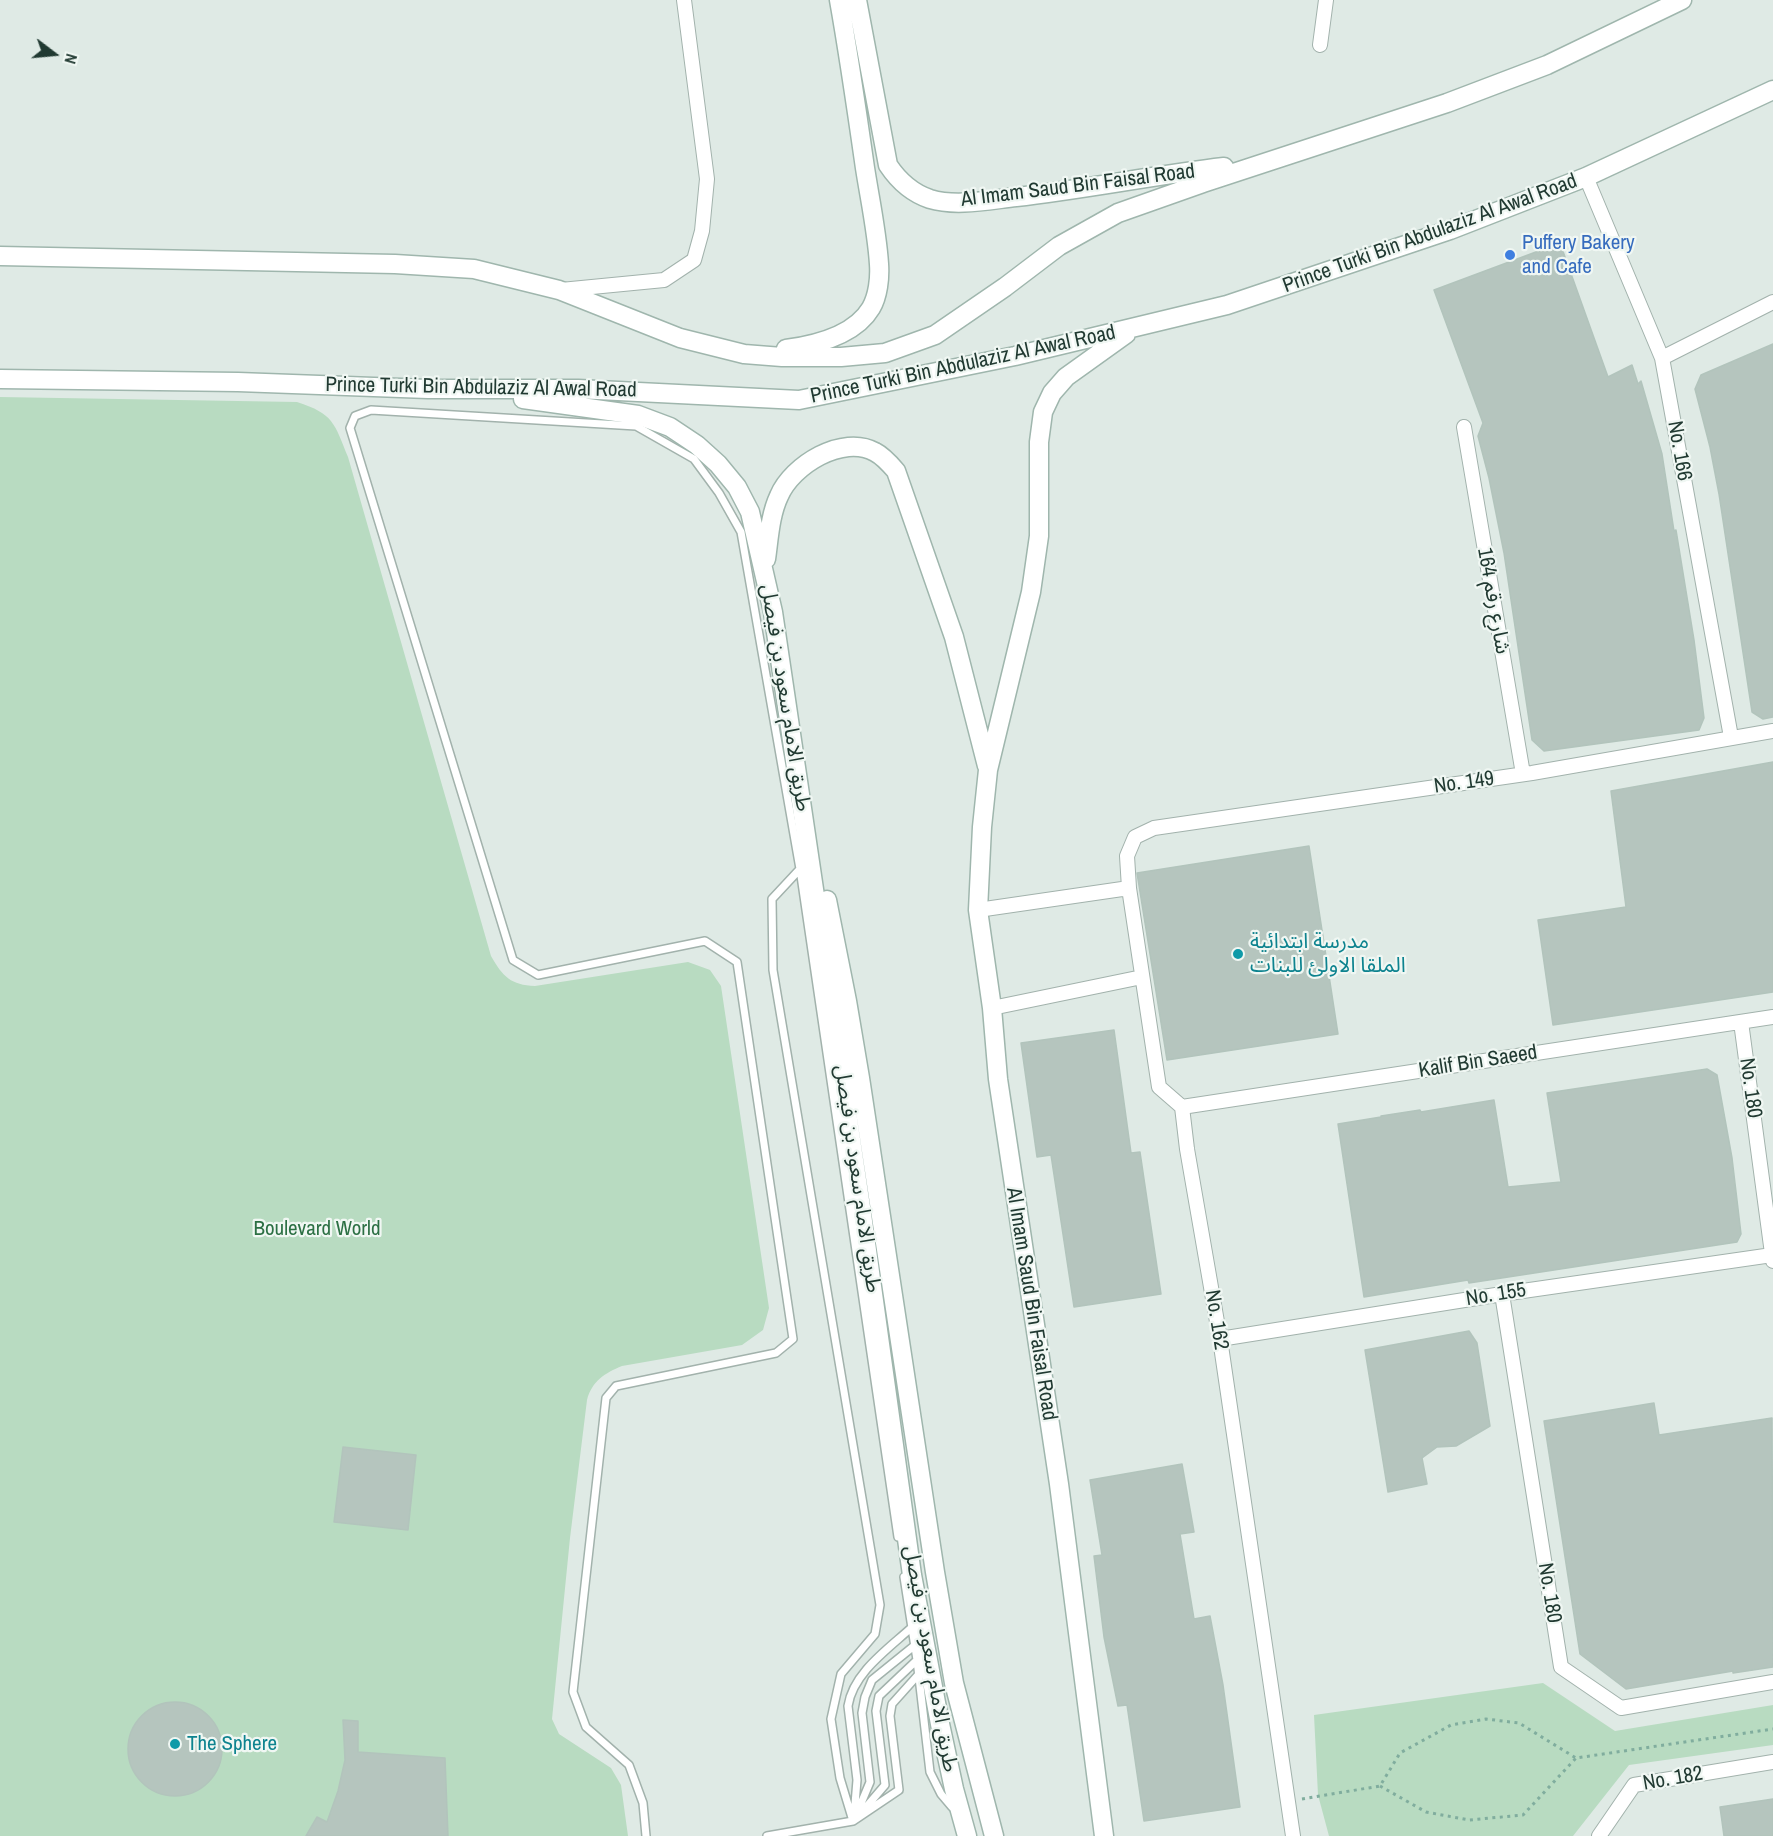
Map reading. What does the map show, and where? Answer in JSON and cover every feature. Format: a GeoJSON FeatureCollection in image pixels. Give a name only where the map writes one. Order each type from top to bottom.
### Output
{"type":"FeatureCollection","features":[{"type":"Feature","properties":{"kind":"main road"},"geometry":{"type":"LineString","coordinates":[[744,354],[802,347],[839,334],[857,323],[870,309],[877,293],[879,266],[873,213],[839,0]]}},
{"type":"Feature","properties":{"kind":"main road","name":"Al Imam Saud Bin Faisal Road"},"geometry":{"type":"LineString","coordinates":[[857,0],[888,165],[911,190],[930,199],[951,202],[990,200],[1080,190],[1268,162]]}},
{"type":"Feature","properties":{"kind":"main road","name":"Prince Turki Bin Abdulaziz Al Awal Road"},"geometry":{"type":"LineString","coordinates":[[0,256],[395,264],[474,269],[559,290],[680,338],[744,354],[782,357],[841,357],[885,353],[935,335],[1005,287],[1059,246],[1118,213],[1447,103],[1547,65],[1682,0]]}},
{"type":"Feature","properties":{"kind":"main road","name":"Prince Turki Bin Abdulaziz Al Awal Road"},"geometry":{"type":"LineString","coordinates":[[0,379],[578,389],[799,400],[947,371],[1227,305],[1450,230],[1586,177],[1773,90]]}},
{"type":"Feature","properties":{"kind":"main road"},"geometry":{"type":"LineString","coordinates":[[988,770],[1031,592],[1039,536],[1039,442],[1043,412],[1052,393],[1066,376],[1135,328]]}},
{"type":"Feature","properties":{"kind":"main road"},"geometry":{"type":"LineString","coordinates":[[429,388],[609,410],[638,415],[670,427],[718,464],[737,487],[750,512],[764,568]]}},
{"type":"Feature","properties":{"kind":"main road"},"geometry":{"type":"LineString","coordinates":[[764,568],[774,508],[780,493],[797,472],[823,454],[847,446],[863,447],[876,452],[888,462],[896,471],[954,637],[988,770]]}},
{"type":"Feature","properties":{"kind":"main road","name":"طريق الامام سعود بن فيصل"},"geometry":{"type":"LineString","coordinates":[[764,568],[773,612],[807,845],[904,1541],[954,1789],[966,1829]]}},
{"type":"Feature","properties":{"kind":"main road","name":"Al Imam Saud Bin Faisal Road"},"geometry":{"type":"LineString","coordinates":[[988,770],[982,827],[978,910],[992,1008],[998,1079],[1059,1484],[1104,1836]]}},
{"type":"Feature","properties":{"kind":"main road"},"geometry":{"type":"LineString","coordinates":[[807,845],[827,899],[847,1001],[954,1683],[994,1836]]}},
{"type":"Feature","properties":{"kind":"street"},"geometry":{"type":"LineString","coordinates":[[559,290],[664,280],[694,261],[702,231],[707,179],[684,0]]}},
{"type":"Feature","properties":{"kind":"street"},"geometry":{"type":"LineString","coordinates":[[1320,45],[1326,0]]}},
{"type":"Feature","properties":{"kind":"street","name":"No. 166"},"geometry":{"type":"LineString","coordinates":[[1586,177],[1662,358],[1731,737]]}},
{"type":"Feature","properties":{"kind":"street"},"geometry":{"type":"LineString","coordinates":[[1662,358],[1773,302]]}},
{"type":"Feature","properties":{"kind":"street","name":"شارع رقم 164"},"geometry":{"type":"LineString","coordinates":[[1464,427],[1523,774]]}},
{"type":"Feature","properties":{"kind":"street","name":"No. 149"},"geometry":{"type":"LineString","coordinates":[[1129,888],[1127,856],[1135,837],[1154,828],[1523,774],[1773,731]]}},
{"type":"Feature","properties":{"kind":"street"},"geometry":{"type":"LineString","coordinates":[[978,910],[1129,888],[1159,1087],[1182,1107]]}},
{"type":"Feature","properties":{"kind":"street"},"geometry":{"type":"LineString","coordinates":[[992,1008],[1142,977]]}},
{"type":"Feature","properties":{"kind":"street","name":"Kalif Bin Saeed"},"geometry":{"type":"LineString","coordinates":[[1182,1107],[1773,1017]]}},
{"type":"Feature","properties":{"kind":"street","name":"No. 180"},"geometry":{"type":"LineString","coordinates":[[1742,1022],[1773,1258]]}},
{"type":"Feature","properties":{"kind":"street","name":"No. 162"},"geometry":{"type":"LineString","coordinates":[[1182,1107],[1187,1149],[1220,1339],[1293,1836]]}},
{"type":"Feature","properties":{"kind":"street","name":"No. 155"},"geometry":{"type":"LineString","coordinates":[[1220,1339],[1502,1294],[1773,1258]]}},
{"type":"Feature","properties":{"kind":"street","name":"No. 180"},"geometry":{"type":"LineString","coordinates":[[1502,1294],[1561,1667],[1621,1708],[1773,1682]]}},
{"type":"Feature","properties":{"kind":"street","name":"No. 182"},"geometry":{"type":"LineString","coordinates":[[1599,1836],[1634,1785],[1773,1762]]}},
{"type":"Feature","properties":{"kind":"lane"},"geometry":{"type":"LineString","coordinates":[[646,1836],[643,1803],[629,1765],[586,1727],[573,1692],[606,1398],[616,1386],[776,1353],[793,1339],[736,962],[705,941],[538,975],[513,960],[350,428],[354,416],[371,410],[636,426],[694,459],[720,493],[741,532],[800,869],[904,1541],[900,1556]]}},
{"type":"Feature","properties":{"kind":"lane"},"geometry":{"type":"LineString","coordinates":[[800,869],[772,899],[773,970],[880,1605],[875,1634],[842,1674],[831,1719],[840,1778],[853,1821]]}},
{"type":"Feature","properties":{"kind":"lane"},"geometry":{"type":"LineString","coordinates":[[902,1566],[930,1772],[941,1794],[966,1829]]}},
{"type":"Feature","properties":{"kind":"lane"},"geometry":{"type":"LineString","coordinates":[[853,1821],[857,1780],[848,1706],[850,1694],[865,1671],[911,1628]]}},
{"type":"Feature","properties":{"kind":"lane"},"geometry":{"type":"LineString","coordinates":[[853,1821],[870,1782],[862,1713],[865,1696],[872,1680],[914,1646]]}},
{"type":"Feature","properties":{"kind":"lane"},"geometry":{"type":"LineString","coordinates":[[853,1821],[885,1785],[876,1711],[879,1696],[916,1660]]}},
{"type":"Feature","properties":{"kind":"lane"},"geometry":{"type":"LineString","coordinates":[[767,1836],[794,1834],[853,1821],[899,1790],[890,1716],[892,1704],[918,1675]]}},
{"type":"Feature","properties":{"kind":"path"},"geometry":{"type":"LineString","coordinates":[[1380,1786],[1400,1753],[1451,1725],[1486,1719],[1519,1723],[1576,1758]]}},
{"type":"Feature","properties":{"kind":"path"},"geometry":{"type":"LineString","coordinates":[[1288,1802],[1380,1786],[1426,1812],[1469,1820],[1523,1815],[1576,1758],[1773,1729]]}},
{"type":"Feature","properties":{"kind":"green space","name":"Boulevard World"},"geometry":{"type":"Polygon","coordinates":[[[0,397],[297,402],[326,416],[335,428],[348,457],[491,956],[500,969],[514,982],[535,986],[688,962],[710,970],[721,986],[769,1308],[763,1330],[742,1345],[622,1366],[596,1383],[587,1400],[570,1538],[552,1719],[559,1734],[611,1768],[621,1785],[628,1836],[0,1836],[0,397]]]}},
{"type":"Feature","properties":{"kind":"green space"},"geometry":{"type":"Polygon","coordinates":[[[1543,1683],[1615,1731],[1773,1705],[1773,1745],[1629,1765],[1573,1836],[1329,1836],[1318,1795],[1314,1715],[1543,1683]]]}},
{"type":"Feature","properties":{"kind":"building"},"geometry":{"type":"Polygon","coordinates":[[[1560,243],[1608,377],[1632,365],[1638,384],[1641,381],[1662,454],[1694,640],[1704,718],[1699,730],[1544,751],[1532,740],[1504,553],[1478,436],[1483,423],[1434,290],[1560,243]]]}},
{"type":"Feature","properties":{"kind":"building"},"geometry":{"type":"Polygon","coordinates":[[[1773,344],[1773,717],[1763,719],[1752,712],[1719,494],[1695,389],[1701,375],[1773,344]]]}},
{"type":"Feature","properties":{"kind":"building"},"geometry":{"type":"Polygon","coordinates":[[[1773,762],[1773,992],[1553,1025],[1538,920],[1626,907],[1611,791],[1773,762]]]}},
{"type":"Feature","properties":{"kind":"building","name":"مدرسة ابتدائية الملقا الاولئ للبنات"},"geometry":{"type":"Polygon","coordinates":[[[1309,846],[1338,1034],[1167,1060],[1137,873],[1309,846]]]}},
{"type":"Feature","properties":{"kind":"building"},"geometry":{"type":"Polygon","coordinates":[[[1114,1030],[1131,1153],[1140,1152],[1161,1294],[1074,1307],[1051,1155],[1037,1157],[1021,1043],[1114,1030]]]}},
{"type":"Feature","properties":{"kind":"building"},"geometry":{"type":"Polygon","coordinates":[[[1707,1069],[1717,1075],[1732,1158],[1741,1234],[1737,1242],[1364,1297],[1338,1124],[1494,1100],[1508,1187],[1561,1182],[1547,1093],[1707,1069]]]}},
{"type":"Feature","properties":{"kind":"building"},"geometry":{"type":"Polygon","coordinates":[[[1469,1331],[1477,1343],[1490,1426],[1456,1446],[1437,1447],[1422,1458],[1427,1484],[1388,1492],[1365,1350],[1469,1331]]]}},
{"type":"Feature","properties":{"kind":"building"},"geometry":{"type":"Polygon","coordinates":[[[1654,1403],[1659,1435],[1772,1418],[1773,1667],[1733,1673],[1733,1671],[1626,1689],[1580,1654],[1544,1421],[1654,1403]]]}},
{"type":"Feature","properties":{"kind":"building"},"geometry":{"type":"Polygon","coordinates":[[[343,1447],[416,1455],[408,1530],[334,1522],[343,1447]]]}},
{"type":"Feature","properties":{"kind":"building"},"geometry":{"type":"Polygon","coordinates":[[[1182,1464],[1194,1532],[1180,1534],[1194,1619],[1210,1616],[1223,1685],[1240,1807],[1144,1821],[1127,1705],[1118,1706],[1104,1637],[1094,1556],[1102,1555],[1090,1480],[1182,1464]]]}},
{"type":"Feature","properties":{"kind":"building","name":"The Sphere"},"geometry":{"type":"Polygon","coordinates":[[[175,1702],[193,1706],[208,1716],[218,1731],[222,1749],[218,1767],[208,1782],[193,1792],[175,1796],[157,1792],[142,1782],[132,1767],[128,1749],[132,1731],[142,1716],[157,1706],[175,1702]]]}},
{"type":"Feature","properties":{"kind":"building"},"geometry":{"type":"Polygon","coordinates":[[[343,1720],[358,1721],[358,1752],[445,1758],[448,1836],[306,1836],[317,1817],[327,1822],[338,1791],[345,1760],[343,1720]]]}},
{"type":"Feature","properties":{"kind":"building"},"geometry":{"type":"Polygon","coordinates":[[[1773,1799],[1773,1836],[1724,1836],[1720,1807],[1773,1799]]]}},
{"type":"Feature","properties":{"kind":"place","name":"Puffery Bakery and Cafe"},"geometry":{"type":"Point","coordinates":[1510,255]}},
{"type":"Feature","properties":{"kind":"place","name":"مدرسة ابتدائية الملقا الاولئ للبنات"},"geometry":{"type":"Point","coordinates":[1238,954]}},
{"type":"Feature","properties":{"kind":"place","name":"The Sphere"},"geometry":{"type":"Point","coordinates":[175,1744]}}]}
